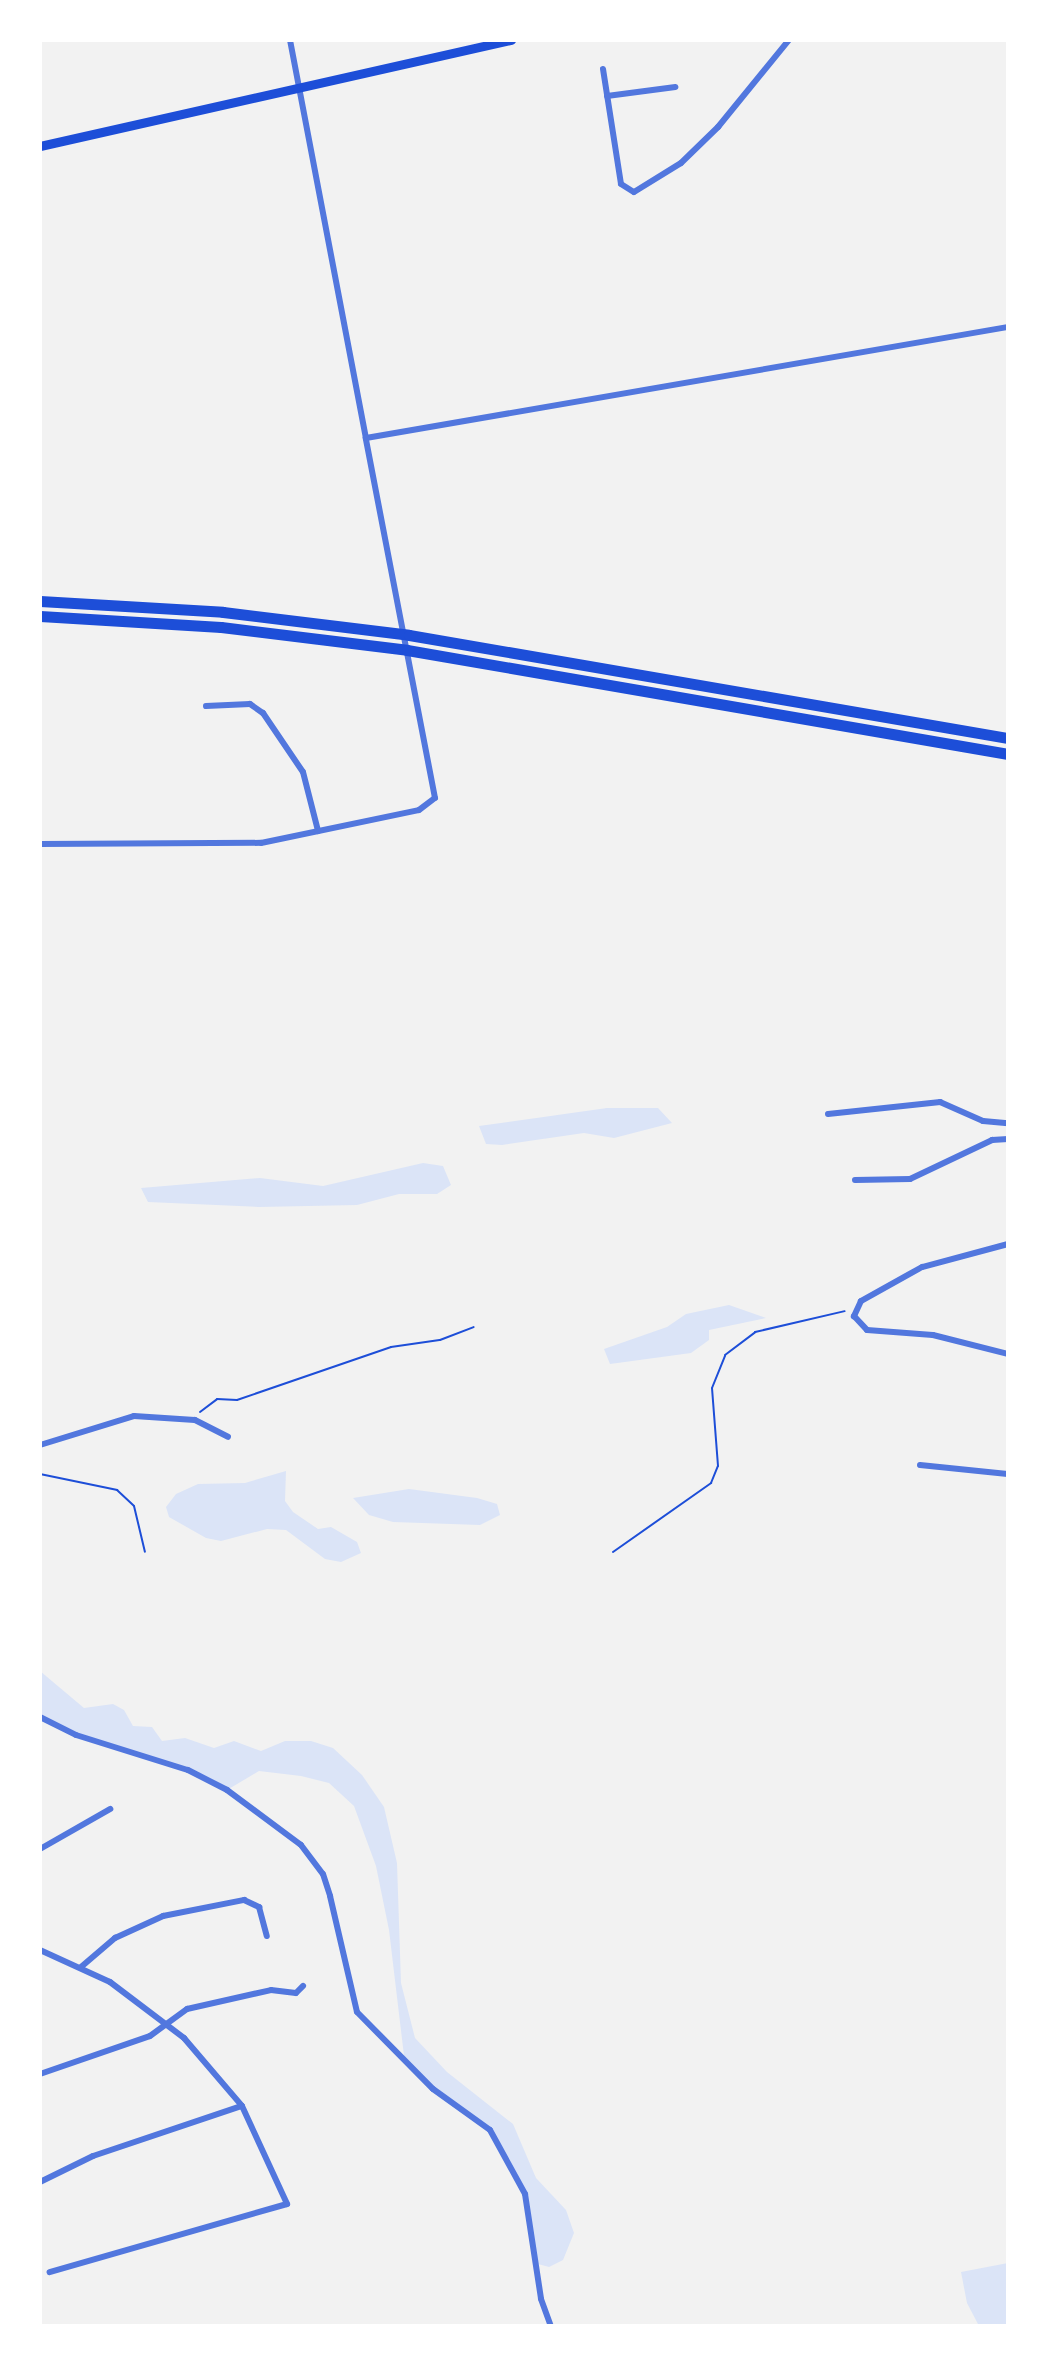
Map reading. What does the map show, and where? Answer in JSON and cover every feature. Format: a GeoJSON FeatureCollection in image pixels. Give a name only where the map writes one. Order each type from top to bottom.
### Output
{"type":"FeatureCollection","features":[{"type":"Feature","properties":{"kind":"highway"},"geometry":{"type":"LineString","coordinates":[[40,601],[239,614],[394,632],[1008,738]]}},
{"type":"Feature","properties":{"kind":"highway"},"geometry":{"type":"LineString","coordinates":[[40,616],[221,627],[392,647],[1008,754]]}},
{"type":"Feature","properties":{"kind":"main road"},"geometry":{"type":"LineString","coordinates":[[40,146],[511,40]]}},
{"type":"Feature","properties":{"kind":"street"},"geometry":{"type":"LineString","coordinates":[[40,844],[240,845],[419,810],[435,798],[290,40]]}},
{"type":"Feature","properties":{"kind":"street"},"geometry":{"type":"LineString","coordinates":[[603,69],[621,184],[631,192],[639,191],[681,163],[718,127],[789,40]]}},
{"type":"Feature","properties":{"kind":"street"},"geometry":{"type":"LineString","coordinates":[[607,96],[675,87]]}},
{"type":"Feature","properties":{"kind":"street"},"geometry":{"type":"LineString","coordinates":[[366,438],[1008,327]]}},
{"type":"Feature","properties":{"kind":"street"},"geometry":{"type":"LineString","coordinates":[[206,706],[250,704],[263,713],[303,772],[318,831]]}},
{"type":"Feature","properties":{"kind":"street"},"geometry":{"type":"LineString","coordinates":[[828,1114],[940,1102],[983,1121],[1008,1123]]}},
{"type":"Feature","properties":{"kind":"street"},"geometry":{"type":"LineString","coordinates":[[855,1180],[910,1179],[992,1140],[1008,1139]]}},
{"type":"Feature","properties":{"kind":"street"},"geometry":{"type":"LineString","coordinates":[[1008,1244],[937,1261],[865,1298],[855,1310],[858,1324],[867,1330],[933,1335],[1008,1354]]}},
{"type":"Feature","properties":{"kind":"street"},"geometry":{"type":"LineString","coordinates":[[40,1445],[116,1418],[195,1420],[228,1437]]}},
{"type":"Feature","properties":{"kind":"street"},"geometry":{"type":"LineString","coordinates":[[920,1465],[1008,1474]]}},
{"type":"Feature","properties":{"kind":"street"},"geometry":{"type":"LineString","coordinates":[[40,1717],[76,1735],[188,1770],[227,1790],[301,1845],[323,1874],[331,1897],[357,2012],[433,2089],[490,2130],[525,2194],[541,2299],[551,2326]]}},
{"type":"Feature","properties":{"kind":"street"},"geometry":{"type":"LineString","coordinates":[[40,1849],[110,1809]]}},
{"type":"Feature","properties":{"kind":"street"},"geometry":{"type":"LineString","coordinates":[[81,1967],[115,1938],[163,1916],[244,1900],[259,1907],[267,1936]]}},
{"type":"Feature","properties":{"kind":"street"},"geometry":{"type":"LineString","coordinates":[[40,1950],[81,1967],[168,2023],[242,2106],[287,2204],[50,2272]]}},
{"type":"Feature","properties":{"kind":"street"},"geometry":{"type":"LineString","coordinates":[[40,2074],[150,2036],[187,2009],[271,1990],[296,1993],[303,1986]]}},
{"type":"Feature","properties":{"kind":"street"},"geometry":{"type":"LineString","coordinates":[[40,2182],[93,2156],[242,2106]]}},
{"type":"Feature","properties":{"kind":"path"},"geometry":{"type":"LineString","coordinates":[[613,1552],[711,1483],[718,1466],[712,1388],[725,1355],[755,1332],[855,1310]]}},
{"type":"Feature","properties":{"kind":"path"},"geometry":{"type":"LineString","coordinates":[[195,1420],[217,1399],[237,1400],[391,1347],[440,1340],[474,1327]]}},
{"type":"Feature","properties":{"kind":"path"},"geometry":{"type":"LineString","coordinates":[[40,1474],[117,1490],[134,1506],[145,1552]]}},
{"type":"Feature","properties":{"kind":"shaded area"},"geometry":{"type":"Polygon","coordinates":[[[607,1108],[658,1108],[672,1123],[614,1138],[584,1133],[502,1145],[486,1144],[479,1126],[607,1108]]]}},
{"type":"Feature","properties":{"kind":"shaded area"},"geometry":{"type":"Polygon","coordinates":[[[423,1163],[443,1166],[451,1185],[437,1194],[399,1194],[357,1205],[259,1207],[148,1202],[141,1188],[260,1178],[323,1186],[423,1163]]]}},
{"type":"Feature","properties":{"kind":"shaded area"},"geometry":{"type":"Polygon","coordinates":[[[729,1305],[766,1318],[709,1330],[709,1340],[691,1353],[610,1364],[604,1349],[667,1327],[686,1314],[729,1305]]]}},
{"type":"Feature","properties":{"kind":"shaded area"},"geometry":{"type":"Polygon","coordinates":[[[286,1471],[285,1501],[293,1512],[318,1529],[331,1527],[357,1542],[361,1553],[341,1562],[325,1559],[286,1530],[267,1529],[221,1541],[206,1538],[169,1517],[166,1507],[176,1494],[198,1484],[245,1483],[286,1471]]]}},
{"type":"Feature","properties":{"kind":"shaded area"},"geometry":{"type":"Polygon","coordinates":[[[409,1489],[477,1498],[497,1504],[500,1515],[480,1525],[393,1522],[369,1515],[353,1498],[409,1489]]]}},
{"type":"Feature","properties":{"kind":"shaded area"},"geometry":{"type":"Polygon","coordinates":[[[40,1671],[84,1708],[113,1704],[124,1710],[133,1726],[152,1727],[162,1741],[185,1738],[214,1748],[234,1741],[261,1751],[285,1741],[311,1741],[333,1748],[362,1775],[384,1807],[397,1863],[401,1983],[415,2038],[447,2072],[513,2124],[536,2178],[566,2210],[574,2233],[563,2260],[549,2267],[538,2264],[525,2194],[490,2130],[405,2064],[389,1930],[376,1866],[354,1806],[329,1783],[259,1771],[227,1790],[188,1770],[79,1736],[40,1717],[40,1671]]]}},
{"type":"Feature","properties":{"kind":"shaded area"},"geometry":{"type":"Polygon","coordinates":[[[1008,2263],[1008,2326],[979,2326],[967,2303],[961,2272],[1008,2263]]]}}]}
